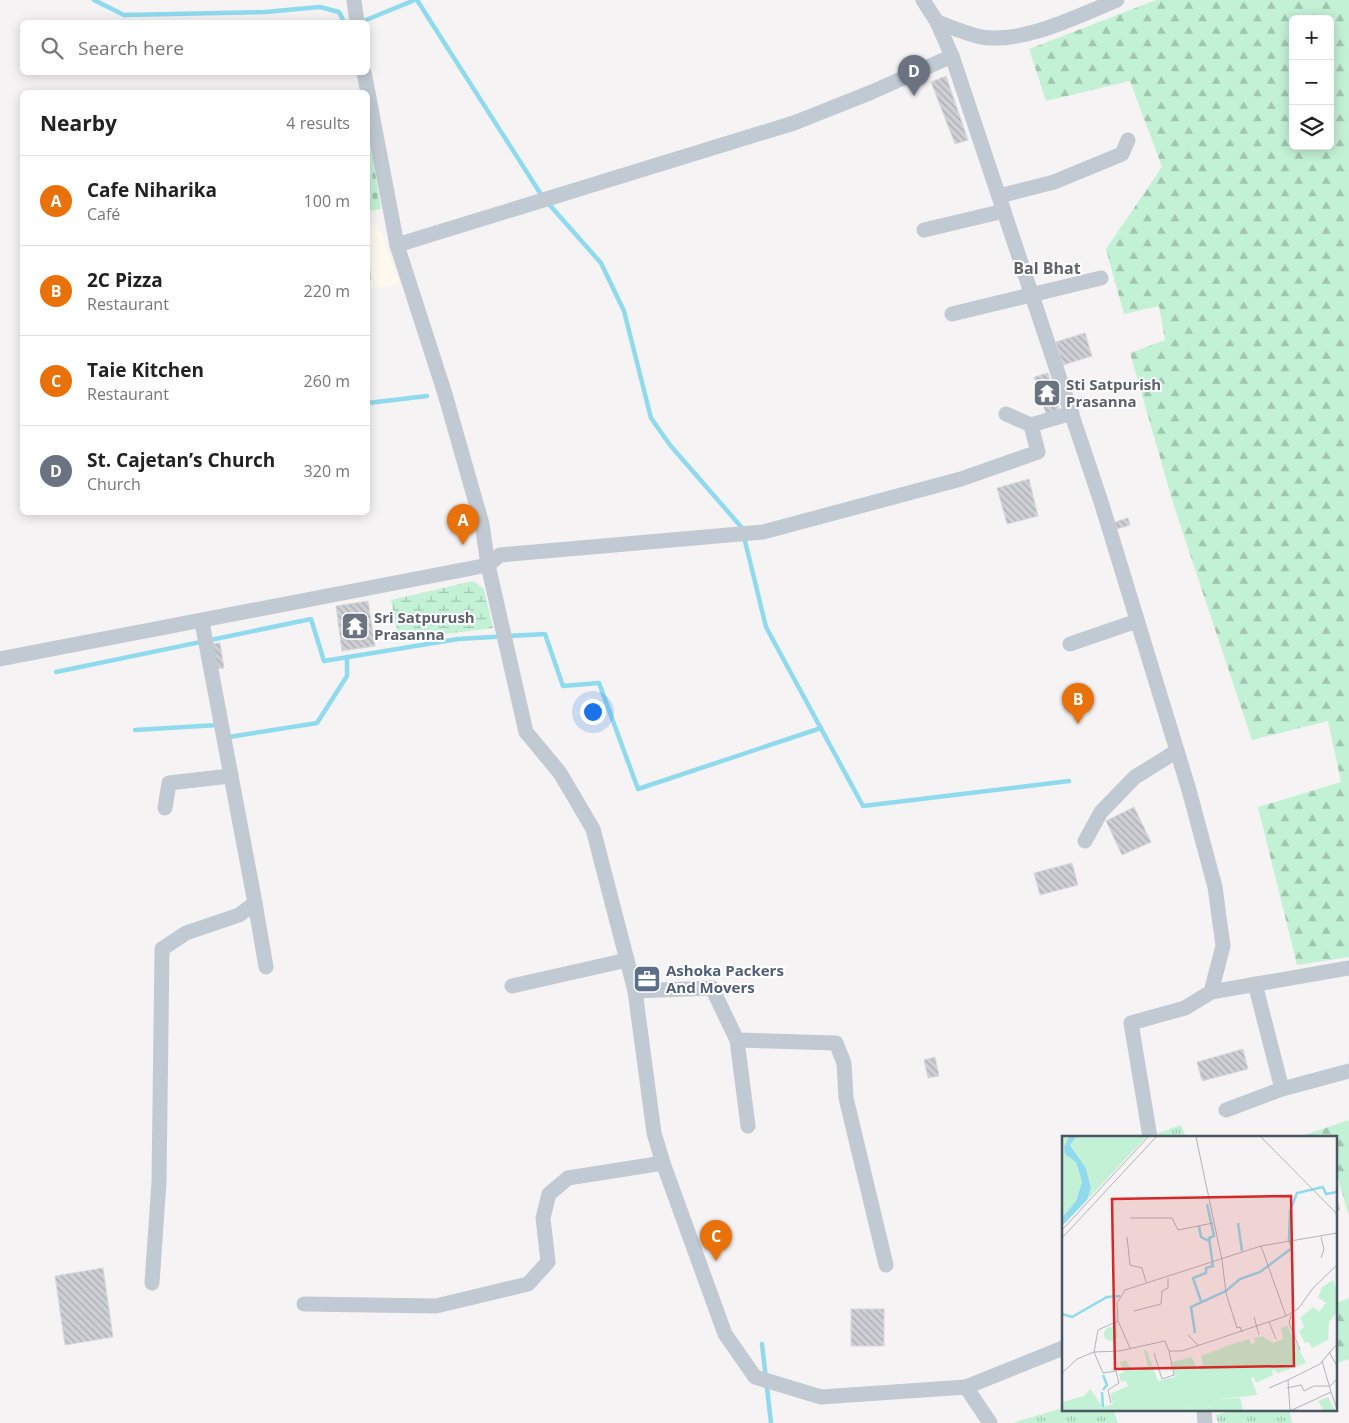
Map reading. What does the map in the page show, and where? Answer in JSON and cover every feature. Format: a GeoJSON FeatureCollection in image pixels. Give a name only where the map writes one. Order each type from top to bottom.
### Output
{"type":"FeatureCollection","features":[{"type":"Feature","properties":{"kind":"street"},"geometry":{"type":"LineString","coordinates":[[354,0],[357,20]]}},
{"type":"Feature","properties":{"kind":"street"},"geometry":{"type":"LineString","coordinates":[[923,0],[938,22],[952,56],[1102,504],[1177,751],[1214,888],[1223,946],[1211,992]]}},
{"type":"Feature","properties":{"kind":"street"},"geometry":{"type":"LineString","coordinates":[[938,22],[980,37],[1008,38],[1073,18],[1117,0]]}},
{"type":"Feature","properties":{"kind":"street"},"geometry":{"type":"LineString","coordinates":[[397,245],[794,123],[872,92],[952,56]]}},
{"type":"Feature","properties":{"kind":"street"},"geometry":{"type":"LineString","coordinates":[[365,75],[367,90]]}},
{"type":"Feature","properties":{"kind":"street"},"geometry":{"type":"LineString","coordinates":[[370,103],[397,245],[445,394],[482,524],[488,566],[526,732],[560,773],[593,829],[635,991],[654,1133],[662,1163],[725,1334],[755,1377],[820,1397],[966,1387],[1062,1348]]}},
{"type":"Feature","properties":{"kind":"street"},"geometry":{"type":"LineString","coordinates":[[999,196],[1054,182],[1122,154],[1128,140]]}},
{"type":"Feature","properties":{"kind":"street"},"geometry":{"type":"LineString","coordinates":[[924,230],[1004,211]]}},
{"type":"Feature","properties":{"kind":"street"},"geometry":{"type":"LineString","coordinates":[[952,314],[1101,278]]}},
{"type":"Feature","properties":{"kind":"street"},"geometry":{"type":"LineString","coordinates":[[1006,414],[1031,425],[1072,413]]}},
{"type":"Feature","properties":{"kind":"street"},"geometry":{"type":"LineString","coordinates":[[0,659],[488,566],[500,555],[763,532],[961,479],[1038,452],[1031,425]]}},
{"type":"Feature","properties":{"kind":"street"},"geometry":{"type":"LineString","coordinates":[[1070,644],[1137,621]]}},
{"type":"Feature","properties":{"kind":"street"},"geometry":{"type":"LineString","coordinates":[[202,622],[266,967]]}},
{"type":"Feature","properties":{"kind":"street"},"geometry":{"type":"LineString","coordinates":[[1085,841],[1102,812],[1135,777],[1177,751]]}},
{"type":"Feature","properties":{"kind":"street"},"geometry":{"type":"LineString","coordinates":[[165,808],[169,783],[230,776]]}},
{"type":"Feature","properties":{"kind":"street"},"geometry":{"type":"LineString","coordinates":[[152,1283],[159,1182],[162,949],[186,934],[239,915],[255,903]]}},
{"type":"Feature","properties":{"kind":"street"},"geometry":{"type":"LineString","coordinates":[[512,986],[627,960]]}},
{"type":"Feature","properties":{"kind":"street"},"geometry":{"type":"LineString","coordinates":[[1150,1136],[1131,1023],[1185,1008],[1211,992],[1349,968]]}},
{"type":"Feature","properties":{"kind":"street"},"geometry":{"type":"LineString","coordinates":[[1254,984],[1282,1089]]}},
{"type":"Feature","properties":{"kind":"street"},"geometry":{"type":"LineString","coordinates":[[635,991],[712,988],[737,1040],[748,1126]]}},
{"type":"Feature","properties":{"kind":"street"},"geometry":{"type":"LineString","coordinates":[[737,1040],[836,1043],[844,1063],[846,1098],[886,1265]]}},
{"type":"Feature","properties":{"kind":"street"},"geometry":{"type":"LineString","coordinates":[[1226,1110],[1282,1089],[1349,1071]]}},
{"type":"Feature","properties":{"kind":"street"},"geometry":{"type":"LineString","coordinates":[[304,1304],[436,1306],[528,1284],[548,1262],[543,1218],[549,1194],[568,1178],[662,1163]]}},
{"type":"Feature","properties":{"kind":"street"},"geometry":{"type":"LineString","coordinates":[[966,1387],[990,1423]]}},
{"type":"Feature","properties":{"kind":"street"},"geometry":{"type":"LineString","coordinates":[[1204,1410],[1205,1423]]}},
{"type":"Feature","properties":{"kind":"shaded area"},"geometry":{"type":"Polygon","coordinates":[[[378,224],[400,284],[370,289],[370,226],[378,224]]]}},
{"type":"Feature","properties":{"kind":"green space"},"geometry":{"type":"Polygon","coordinates":[[[1156,0],[1349,0],[1349,957],[1297,965],[1258,807],[1341,782],[1328,721],[1252,740],[1174,506],[1130,353],[1165,340],[1159,306],[1124,314],[1106,249],[1162,167],[1130,81],[1046,101],[1029,49],[1156,0]]]}},
{"type":"Feature","properties":{"kind":"green space"},"geometry":{"type":"Polygon","coordinates":[[[370,140],[381,209],[370,211],[370,140]]]}},
{"type":"Feature","properties":{"kind":"green space"},"geometry":{"type":"Polygon","coordinates":[[[473,581],[484,589],[493,628],[399,640],[391,600],[473,581]]]}},
{"type":"Feature","properties":{"kind":"green space"},"geometry":{"type":"Polygon","coordinates":[[[1349,1120],[1349,1216],[1336,1172],[1336,1136],[1301,1136],[1349,1120]]]}},
{"type":"Feature","properties":{"kind":"green space"},"geometry":{"type":"Polygon","coordinates":[[[1181,1125],[1186,1136],[1159,1136],[1158,1133],[1181,1125]]]}},
{"type":"Feature","properties":{"kind":"green space"},"geometry":{"type":"Polygon","coordinates":[[[1349,1298],[1349,1359],[1336,1364],[1336,1304],[1349,1298]]]}},
{"type":"Feature","properties":{"kind":"green space"},"geometry":{"type":"Polygon","coordinates":[[[1062,1408],[1062,1410],[1113,1410],[1118,1423],[1012,1423],[1062,1408]]]}},
{"type":"Feature","properties":{"kind":"green space"},"geometry":{"type":"Polygon","coordinates":[[[1236,1410],[1289,1410],[1292,1423],[1218,1423],[1216,1415],[1236,1410]]]}},
{"type":"Feature","properties":{"kind":"building"},"geometry":{"type":"Polygon","coordinates":[[[946,76],[968,140],[955,144],[931,82],[946,76]]]}},
{"type":"Feature","properties":{"kind":"building"},"geometry":{"type":"Polygon","coordinates":[[[1085,333],[1092,356],[1063,365],[1056,342],[1085,333]]]}},
{"type":"Feature","properties":{"kind":"building","name":"Sti Satpurish Prasanna"},"geometry":{"type":"Polygon","coordinates":[[[1048,373],[1059,409],[1046,414],[1034,377],[1048,373]]]}},
{"type":"Feature","properties":{"kind":"building"},"geometry":{"type":"Polygon","coordinates":[[[1029,479],[1038,516],[1007,524],[997,488],[1029,479]]]}},
{"type":"Feature","properties":{"kind":"building"},"geometry":{"type":"Polygon","coordinates":[[[1128,518],[1130,525],[1117,529],[1115,522],[1128,518]]]}},
{"type":"Feature","properties":{"kind":"building","name":"Sri Satpurush Prasanna"},"geometry":{"type":"Polygon","coordinates":[[[368,601],[375,646],[342,651],[336,606],[368,601]]]}},
{"type":"Feature","properties":{"kind":"building"},"geometry":{"type":"Polygon","coordinates":[[[220,643],[224,668],[214,669],[211,644],[220,643]]]}},
{"type":"Feature","properties":{"kind":"building"},"geometry":{"type":"Polygon","coordinates":[[[1134,807],[1151,842],[1122,855],[1106,821],[1134,807]]]}},
{"type":"Feature","properties":{"kind":"building"},"geometry":{"type":"Polygon","coordinates":[[[1072,863],[1078,885],[1040,895],[1034,873],[1072,863]]]}},
{"type":"Feature","properties":{"kind":"building"},"geometry":{"type":"Polygon","coordinates":[[[1243,1049],[1248,1069],[1202,1081],[1197,1062],[1243,1049]]]}},
{"type":"Feature","properties":{"kind":"building"},"geometry":{"type":"Polygon","coordinates":[[[935,1057],[939,1076],[928,1078],[924,1060],[935,1057]]]}},
{"type":"Feature","properties":{"kind":"building"},"geometry":{"type":"Polygon","coordinates":[[[1336,1196],[1340,1210],[1336,1211],[1336,1196]]]}},
{"type":"Feature","properties":{"kind":"building"},"geometry":{"type":"Polygon","coordinates":[[[103,1268],[113,1337],[65,1345],[55,1276],[103,1268]]]}},
{"type":"Feature","properties":{"kind":"building"},"geometry":{"type":"Polygon","coordinates":[[[851,1309],[884,1309],[884,1346],[851,1346],[851,1309]]]}},
{"type":"Feature","properties":{"kind":"waterway"},"geometry":{"type":"LineString","coordinates":[[94,0],[124,15],[265,12],[320,7],[339,12],[343,20]]}},
{"type":"Feature","properties":{"kind":"waterway"},"geometry":{"type":"LineString","coordinates":[[366,20],[415,0]]}},
{"type":"Feature","properties":{"kind":"waterway"},"geometry":{"type":"LineString","coordinates":[[417,0],[542,196]]}},
{"type":"Feature","properties":{"kind":"waterway"},"geometry":{"type":"LineString","coordinates":[[547,202],[601,263],[624,311],[651,418],[670,445],[743,529]]}},
{"type":"Feature","properties":{"kind":"waterway"},"geometry":{"type":"LineString","coordinates":[[370,403],[427,396]]}},
{"type":"Feature","properties":{"kind":"waterway"},"geometry":{"type":"LineString","coordinates":[[744,537],[766,627],[863,806],[1069,781]]}},
{"type":"Feature","properties":{"kind":"waterway"},"geometry":{"type":"LineString","coordinates":[[56,672],[311,619],[324,661],[458,639],[545,634],[563,686],[599,683],[638,789],[821,728]]}},
{"type":"Feature","properties":{"kind":"waterway"},"geometry":{"type":"LineString","coordinates":[[228,734],[229,737],[317,723],[347,676],[347,657]]}},
{"type":"Feature","properties":{"kind":"waterway"},"geometry":{"type":"LineString","coordinates":[[135,730],[218,725]]}},
{"type":"Feature","properties":{"kind":"waterway"},"geometry":{"type":"LineString","coordinates":[[762,1344],[771,1423]]}},
{"type":"Feature","properties":{"kind":"place","name":"St. Cajetan’s Church"},"geometry":{"type":"Point","coordinates":[914,96]}},
{"type":"Feature","properties":{"kind":"place","name":"Sti Satpurish Prasanna"},"geometry":{"type":"Point","coordinates":[1047,393]}},
{"type":"Feature","properties":{"kind":"place","name":"Cafe Niharika"},"geometry":{"type":"Point","coordinates":[463,545]}},
{"type":"Feature","properties":{"kind":"place","name":"Sri Satpurush Prasanna"},"geometry":{"type":"Point","coordinates":[355,626]}},
{"type":"Feature","properties":{"kind":"place","name":"2C Pizza"},"geometry":{"type":"Point","coordinates":[1078,724]}},
{"type":"Feature","properties":{"kind":"place","name":"Ashoka Packers And Movers"},"geometry":{"type":"Point","coordinates":[647,979]}},
{"type":"Feature","properties":{"kind":"place","name":"Taie Kitchen"},"geometry":{"type":"Point","coordinates":[716,1261]}},
{"type":"Feature","properties":{"kind":"district","name":"Bal Bhat"},"geometry":{"type":"Point","coordinates":[1047,268]}}]}
